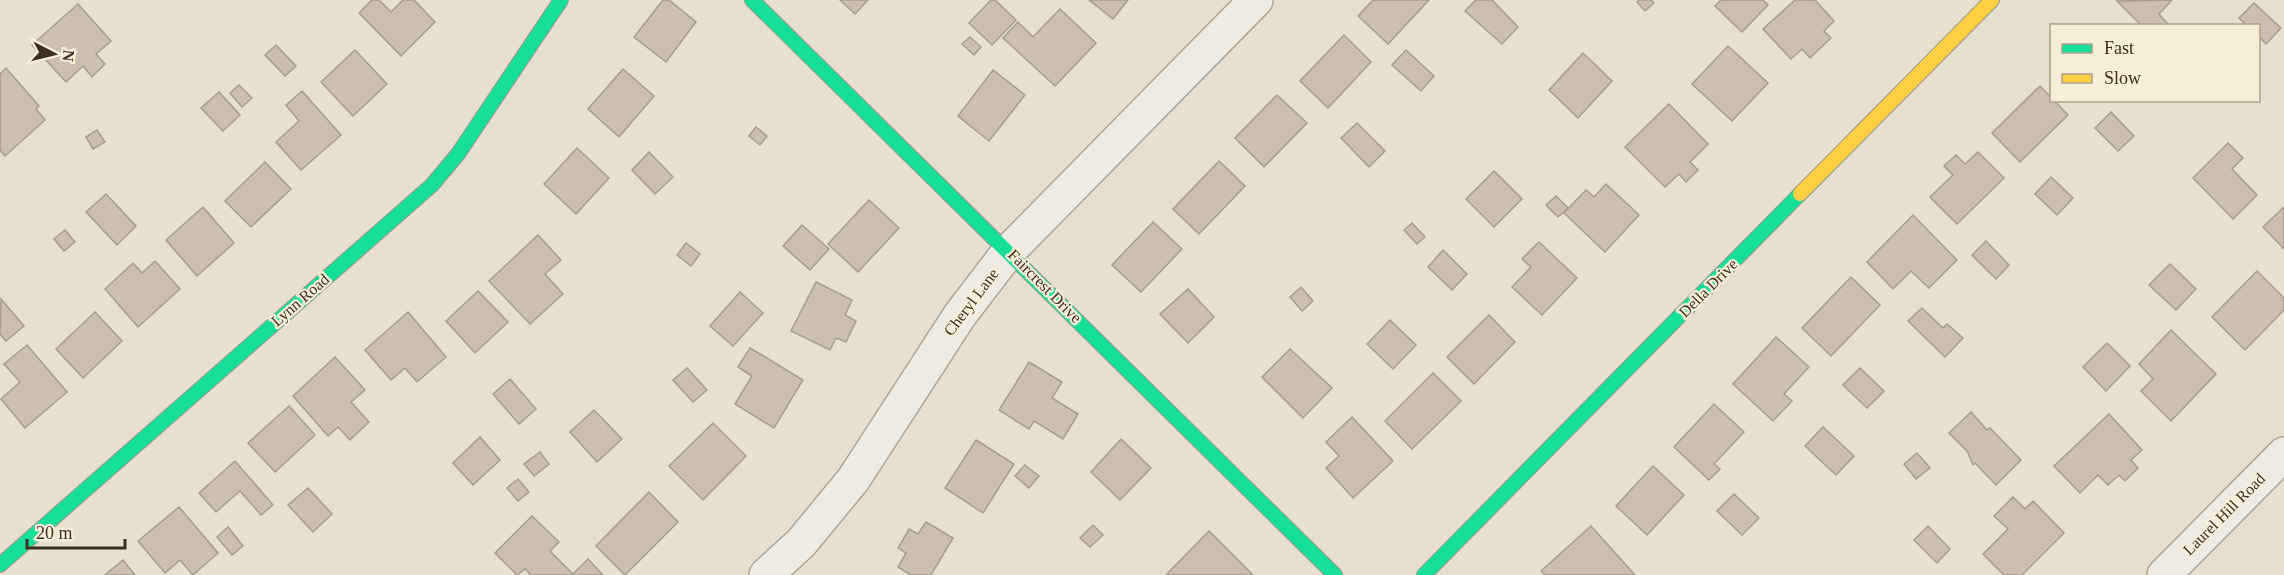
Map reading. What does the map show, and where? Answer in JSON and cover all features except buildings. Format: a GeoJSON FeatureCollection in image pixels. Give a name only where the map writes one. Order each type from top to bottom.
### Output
{"type":"FeatureCollection","features":[{"type":"Feature","properties":{"kind":"street","name":"Lynn Road"},"geometry":{"type":"LineString","coordinates":[[0,565],[432,185],[458,154],[561,0]]}},
{"type":"Feature","properties":{"kind":"street","name":"Faircrest Drive"},"geometry":{"type":"LineString","coordinates":[[752,0],[1335,575]]}},
{"type":"Feature","properties":{"kind":"street","name":"Cheryl Lane"},"geometry":{"type":"LineString","coordinates":[[766,575],[801,543],[853,480],[960,315],[1009,251],[1256,0]]}},
{"type":"Feature","properties":{"kind":"street","name":"Della Drive"},"geometry":{"type":"LineString","coordinates":[[1424,575],[1992,0]]}},
{"type":"Feature","properties":{"kind":"street","name":"Laurel Hill Road"},"geometry":{"type":"LineString","coordinates":[[2164,575],[2284,454]]}},
{"type":"Feature","properties":{"kind":"traffic: fast"},"geometry":{"type":"LineString","coordinates":[[0,565],[432,185],[458,154],[561,0]]}},
{"type":"Feature","properties":{"kind":"traffic: fast"},"geometry":{"type":"LineString","coordinates":[[752,0],[1335,575]]}},
{"type":"Feature","properties":{"kind":"traffic: fast"},"geometry":{"type":"LineString","coordinates":[[1424,575],[1800,194]]}},
{"type":"Feature","properties":{"kind":"traffic: slow"},"geometry":{"type":"LineString","coordinates":[[1800,194],[1992,0]]}}]}
